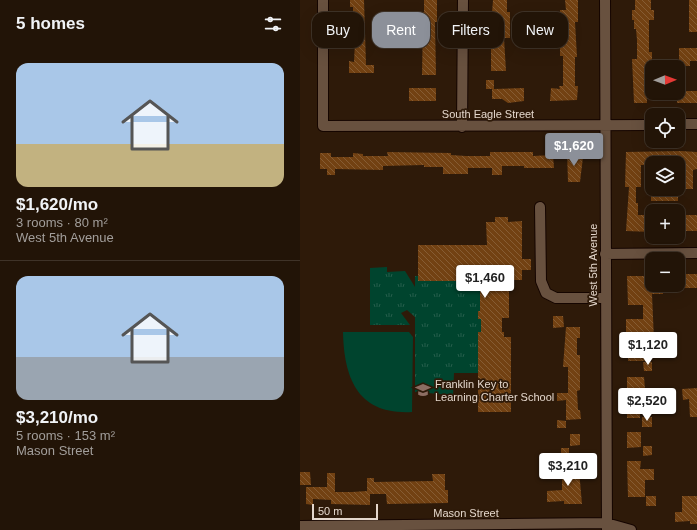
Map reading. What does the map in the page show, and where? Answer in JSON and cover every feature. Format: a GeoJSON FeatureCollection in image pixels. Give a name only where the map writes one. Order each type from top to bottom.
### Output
{"type":"FeatureCollection","features":[{"type":"Feature","properties":{"kind":"street","name":"South Eagle Street"},"geometry":{"type":"LineString","coordinates":[[323,0],[323,126],[462,127],[645,125]]}},
{"type":"Feature","properties":{"kind":"street"},"geometry":{"type":"LineString","coordinates":[[462,127],[463,0]]}},
{"type":"Feature","properties":{"kind":"street","name":"West 5th Avenue"},"geometry":{"type":"LineString","coordinates":[[605,0],[607,527]]}},
{"type":"Feature","properties":{"kind":"street"},"geometry":{"type":"LineString","coordinates":[[685,124],[697,124]]}},
{"type":"Feature","properties":{"kind":"street"},"geometry":{"type":"LineString","coordinates":[[540,208],[540,281],[546,293],[556,298],[605,298]]}},
{"type":"Feature","properties":{"kind":"street"},"geometry":{"type":"LineString","coordinates":[[605,254],[697,253]]}},
{"type":"Feature","properties":{"kind":"street","name":"Mason Street"},"geometry":{"type":"LineString","coordinates":[[300,526],[480,528],[607,527],[631,530]]}},
{"type":"Feature","properties":{"kind":"green space"},"geometry":{"type":"Polygon","coordinates":[[[387,267],[387,272],[405,271],[415,287],[415,317],[407,310],[401,313],[410,325],[370,325],[370,268],[387,267]]]}},
{"type":"Feature","properties":{"kind":"green space"},"geometry":{"type":"Polygon","coordinates":[[[415,276],[418,276],[418,281],[480,281],[480,311],[478,311],[478,318],[481,319],[481,332],[478,332],[478,373],[454,373],[453,395],[415,392],[415,276]]]}},
{"type":"Feature","properties":{"kind":"green space"},"geometry":{"type":"Polygon","coordinates":[[[343,332],[409,332],[413,337],[412,412],[394,411],[379,407],[367,400],[358,391],[351,379],[347,365],[343,332]]]}},
{"type":"Feature","properties":{"kind":"building"},"geometry":{"type":"Polygon","coordinates":[[[350,0],[364,0],[366,65],[374,65],[374,73],[349,73],[349,61],[354,62],[355,48],[364,48],[364,12],[353,12],[353,7],[350,7],[350,0]]]}},
{"type":"Feature","properties":{"kind":"building"},"geometry":{"type":"Polygon","coordinates":[[[424,0],[437,0],[437,22],[435,22],[436,75],[422,75],[422,48],[430,48],[430,12],[424,12],[424,0]]]}},
{"type":"Feature","properties":{"kind":"building"},"geometry":{"type":"Polygon","coordinates":[[[493,0],[507,0],[507,12],[510,12],[510,38],[504,38],[504,12],[492,12],[493,0]]]}},
{"type":"Feature","properties":{"kind":"building"},"geometry":{"type":"Polygon","coordinates":[[[565,0],[578,0],[578,22],[575,22],[577,57],[575,57],[575,86],[578,86],[577,100],[550,101],[551,88],[560,89],[559,86],[563,86],[563,56],[560,56],[560,48],[568,48],[568,12],[560,12],[560,10],[566,10],[565,0]]]}},
{"type":"Feature","properties":{"kind":"building"},"geometry":{"type":"Polygon","coordinates":[[[635,0],[651,0],[651,10],[654,10],[654,20],[649,20],[649,52],[652,52],[652,60],[645,60],[645,100],[647,100],[647,103],[634,103],[632,59],[637,59],[637,40],[636,29],[634,29],[634,20],[632,20],[632,10],[635,10],[635,0]]]}},
{"type":"Feature","properties":{"kind":"building"},"geometry":{"type":"Polygon","coordinates":[[[689,0],[697,0],[697,32],[689,32],[689,0]]]}},
{"type":"Feature","properties":{"kind":"building"},"geometry":{"type":"Polygon","coordinates":[[[504,38],[506,71],[491,71],[491,48],[504,48],[504,38]]]}},
{"type":"Feature","properties":{"kind":"building"},"geometry":{"type":"Polygon","coordinates":[[[679,48],[697,48],[697,61],[690,61],[690,66],[685,66],[685,60],[679,60],[679,48]]]}},
{"type":"Feature","properties":{"kind":"building"},"geometry":{"type":"Polygon","coordinates":[[[486,80],[494,80],[494,89],[524,88],[524,101],[508,103],[502,99],[492,99],[492,89],[486,89],[486,80]]]}},
{"type":"Feature","properties":{"kind":"building"},"geometry":{"type":"Polygon","coordinates":[[[409,88],[436,88],[436,101],[409,101],[409,88]]]}},
{"type":"Feature","properties":{"kind":"building"},"geometry":{"type":"Polygon","coordinates":[[[685,91],[697,91],[697,103],[677,103],[677,100],[685,100],[685,91]]]}},
{"type":"Feature","properties":{"kind":"building"},"geometry":{"type":"Polygon","coordinates":[[[387,152],[451,153],[451,155],[490,156],[490,152],[533,152],[533,156],[553,155],[554,168],[502,166],[502,175],[492,175],[492,168],[468,168],[468,174],[443,174],[443,167],[424,167],[424,165],[383,166],[383,170],[335,169],[335,175],[327,175],[327,169],[320,169],[320,153],[331,153],[331,157],[353,157],[353,153],[363,154],[363,156],[388,156],[387,152]]]}},
{"type":"Feature","properties":{"kind":"building"},"geometry":{"type":"Polygon","coordinates":[[[567,152],[580,152],[580,158],[583,157],[580,182],[568,182],[567,152]]]}},
{"type":"Feature","properties":{"kind":"building"},"geometry":{"type":"Polygon","coordinates":[[[626,152],[697,152],[697,169],[693,170],[693,189],[685,189],[685,156],[645,156],[645,165],[641,165],[641,187],[636,187],[636,203],[638,203],[638,215],[645,215],[645,232],[626,231],[629,187],[625,187],[626,152]]]}},
{"type":"Feature","properties":{"kind":"building"},"geometry":{"type":"Polygon","coordinates":[[[651,196],[678,196],[678,201],[651,201],[651,196]]]}},
{"type":"Feature","properties":{"kind":"building"},"geometry":{"type":"Polygon","coordinates":[[[685,215],[697,215],[697,231],[685,231],[685,215]]]}},
{"type":"Feature","properties":{"kind":"building"},"geometry":{"type":"Polygon","coordinates":[[[495,217],[508,217],[508,222],[522,221],[522,259],[531,259],[531,270],[522,270],[522,280],[509,280],[509,318],[502,318],[502,332],[504,332],[504,337],[511,337],[511,412],[478,412],[478,332],[481,332],[481,319],[478,319],[478,311],[480,311],[480,281],[418,281],[418,245],[487,245],[486,222],[495,222],[495,217]]]}},
{"type":"Feature","properties":{"kind":"building"},"geometry":{"type":"Polygon","coordinates":[[[685,274],[697,274],[697,288],[685,288],[685,274]]]}},
{"type":"Feature","properties":{"kind":"building"},"geometry":{"type":"Polygon","coordinates":[[[627,276],[645,276],[645,292],[663,292],[663,294],[652,294],[654,340],[644,340],[644,332],[626,332],[626,319],[643,319],[643,305],[628,305],[627,276]]]}},
{"type":"Feature","properties":{"kind":"building"},"geometry":{"type":"Polygon","coordinates":[[[553,316],[563,316],[564,327],[553,328],[553,316]]]}},
{"type":"Feature","properties":{"kind":"building"},"geometry":{"type":"Polygon","coordinates":[[[566,327],[580,327],[580,338],[577,338],[577,355],[580,355],[580,390],[577,391],[578,410],[580,410],[581,419],[566,420],[566,400],[557,401],[557,393],[568,393],[568,367],[563,367],[566,327]]]}},
{"type":"Feature","properties":{"kind":"building"},"geometry":{"type":"Polygon","coordinates":[[[646,347],[646,361],[628,361],[628,348],[646,347]]]}},
{"type":"Feature","properties":{"kind":"building"},"geometry":{"type":"Polygon","coordinates":[[[643,362],[652,362],[652,371],[644,371],[643,362]]]}},
{"type":"Feature","properties":{"kind":"building"},"geometry":{"type":"Polygon","coordinates":[[[627,377],[644,377],[645,389],[627,390],[627,377]]]}},
{"type":"Feature","properties":{"kind":"building"},"geometry":{"type":"Polygon","coordinates":[[[697,388],[697,417],[690,417],[689,399],[683,400],[682,389],[697,388]]]}},
{"type":"Feature","properties":{"kind":"building"},"geometry":{"type":"Polygon","coordinates":[[[640,391],[651,391],[651,399],[640,399],[640,391]]]}},
{"type":"Feature","properties":{"kind":"building"},"geometry":{"type":"Polygon","coordinates":[[[640,404],[640,418],[627,418],[627,405],[640,404]]]}},
{"type":"Feature","properties":{"kind":"building"},"geometry":{"type":"Polygon","coordinates":[[[642,417],[652,417],[652,427],[642,427],[642,417]]]}},
{"type":"Feature","properties":{"kind":"building"},"geometry":{"type":"Polygon","coordinates":[[[557,420],[566,421],[566,428],[557,428],[557,420]]]}},
{"type":"Feature","properties":{"kind":"building"},"geometry":{"type":"Polygon","coordinates":[[[627,432],[641,432],[641,447],[627,448],[627,432]]]}},
{"type":"Feature","properties":{"kind":"building"},"geometry":{"type":"Polygon","coordinates":[[[570,434],[580,434],[580,445],[570,446],[570,434]]]}},
{"type":"Feature","properties":{"kind":"building"},"geometry":{"type":"Polygon","coordinates":[[[643,446],[652,446],[652,455],[643,456],[643,446]]]}},
{"type":"Feature","properties":{"kind":"building"},"geometry":{"type":"Polygon","coordinates":[[[561,448],[569,448],[569,456],[561,457],[561,448]]]}},
{"type":"Feature","properties":{"kind":"building"},"geometry":{"type":"Polygon","coordinates":[[[627,461],[641,461],[640,469],[654,469],[654,480],[645,480],[645,497],[628,497],[627,461]]]}},
{"type":"Feature","properties":{"kind":"building"},"geometry":{"type":"Polygon","coordinates":[[[574,462],[574,471],[579,470],[582,504],[564,504],[564,501],[547,502],[547,491],[562,490],[564,463],[574,462]]]}},
{"type":"Feature","properties":{"kind":"building"},"geometry":{"type":"Polygon","coordinates":[[[300,472],[310,472],[311,485],[300,485],[300,472]]]}},
{"type":"Feature","properties":{"kind":"building"},"geometry":{"type":"Polygon","coordinates":[[[327,473],[335,473],[335,492],[367,491],[367,478],[374,478],[374,482],[433,481],[432,474],[445,474],[445,490],[448,490],[448,503],[387,504],[386,494],[370,494],[370,505],[331,504],[331,500],[313,499],[313,505],[306,504],[306,487],[327,487],[327,473]]]}},
{"type":"Feature","properties":{"kind":"building"},"geometry":{"type":"Polygon","coordinates":[[[646,496],[656,496],[656,506],[646,506],[646,496]]]}},
{"type":"Feature","properties":{"kind":"building"},"geometry":{"type":"Polygon","coordinates":[[[682,496],[697,496],[697,524],[690,524],[690,521],[675,522],[675,512],[682,512],[682,496]]]}},
{"type":"Feature","properties":{"kind":"place","name":"Franklin Key to Learning Charter School"},"geometry":{"type":"Point","coordinates":[423,390]}}]}
